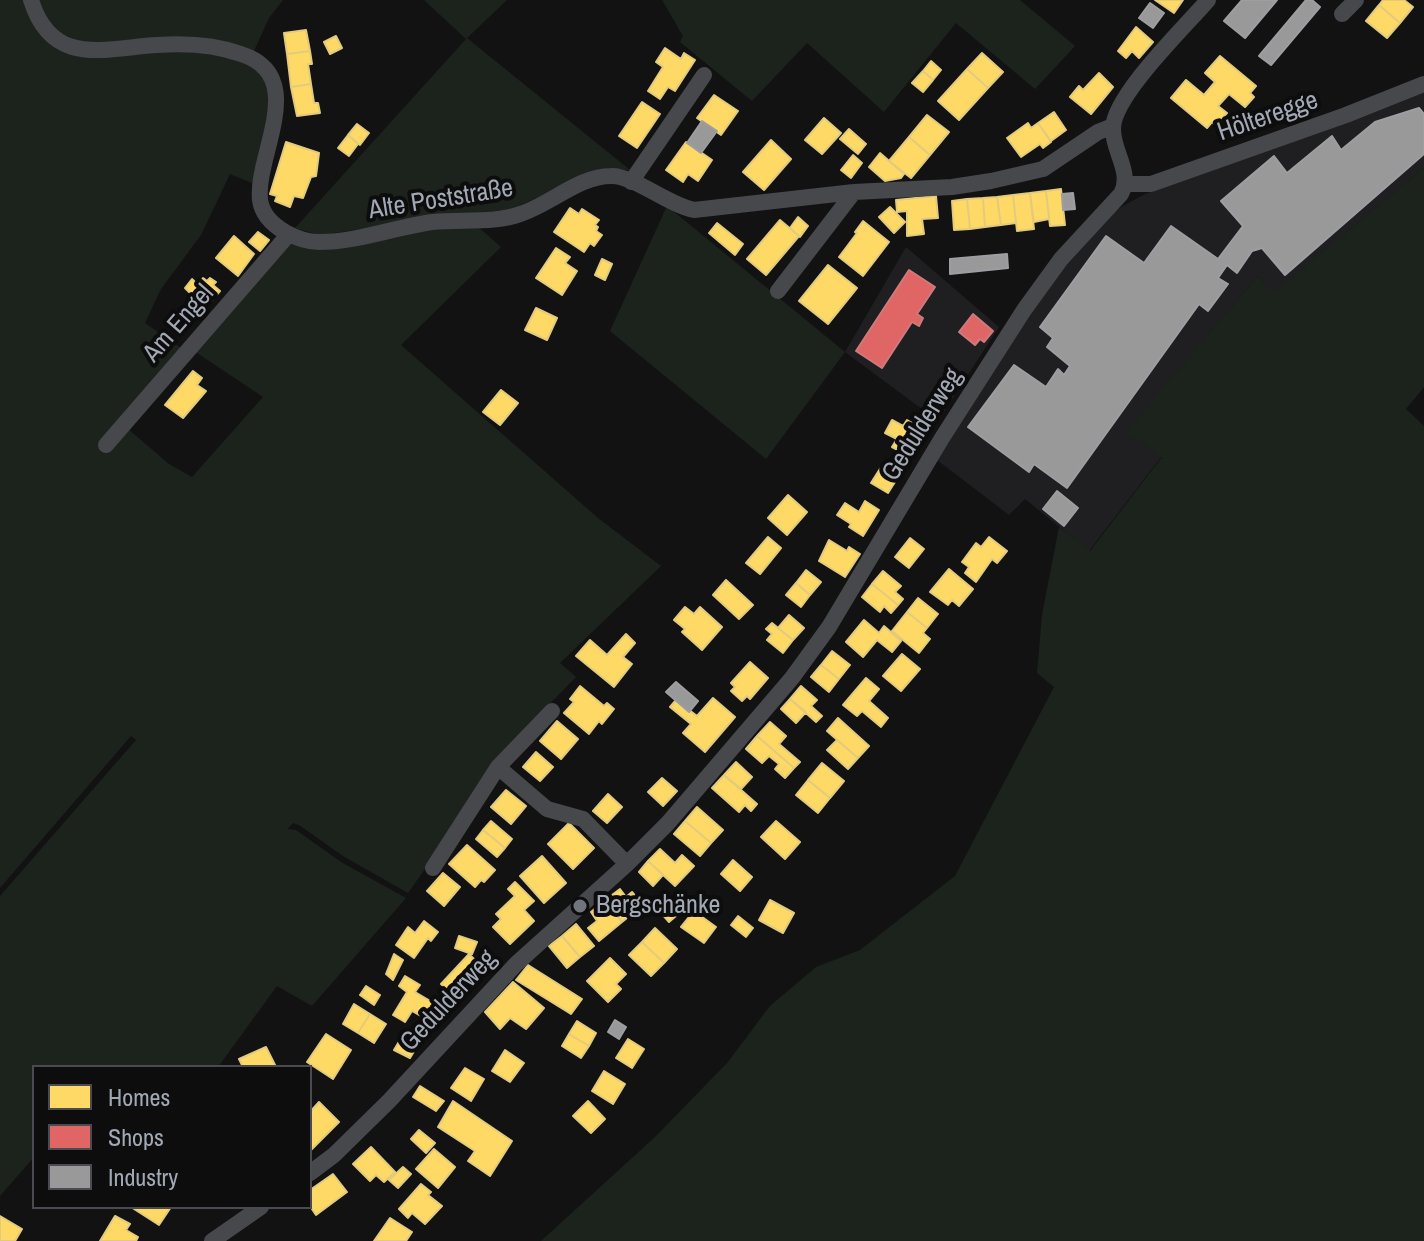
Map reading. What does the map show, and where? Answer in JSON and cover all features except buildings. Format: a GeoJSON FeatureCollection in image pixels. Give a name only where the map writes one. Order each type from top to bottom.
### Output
{"type":"FeatureCollection","features":[{"type":"Feature","properties":{"kind":"street"},"geometry":{"type":"LineString","coordinates":[[31,0],[44,28],[65,44],[83,51],[182,45],[242,54],[262,66],[273,84],[278,103],[260,200],[267,217],[289,234]]}},
{"type":"Feature","properties":{"kind":"street"},"geometry":{"type":"LineString","coordinates":[[1126,184],[1113,126],[1118,109],[1132,87],[1208,0]]}},
{"type":"Feature","properties":{"kind":"street"},"geometry":{"type":"LineString","coordinates":[[1342,14],[1356,0]]}},
{"type":"Feature","properties":{"kind":"street"},"geometry":{"type":"LineString","coordinates":[[631,182],[704,75]]}},
{"type":"Feature","properties":{"kind":"street","name":"Hölteregge"},"geometry":{"type":"LineString","coordinates":[[1126,184],[1145,185],[1169,178],[1424,84]]}},
{"type":"Feature","properties":{"kind":"street","name":"Alte Poststraße"},"geometry":{"type":"LineString","coordinates":[[289,234],[316,242],[333,242],[432,222],[508,217],[524,213],[599,177],[616,175],[670,202],[694,210],[854,192],[952,187],[1043,169],[1098,132],[1113,126]]}},
{"type":"Feature","properties":{"kind":"street","name":"Gedulderweg"},"geometry":{"type":"LineString","coordinates":[[312,1171],[389,1101],[516,964],[668,823],[792,678],[829,627],[942,438],[1024,310],[1061,259],[1118,199],[1126,184]]}},
{"type":"Feature","properties":{"kind":"street"},"geometry":{"type":"LineString","coordinates":[[778,291],[854,192]]}},
{"type":"Feature","properties":{"kind":"street","name":"Am Engel"},"geometry":{"type":"LineString","coordinates":[[106,445],[289,234]]}},
{"type":"Feature","properties":{"kind":"street"},"geometry":{"type":"LineString","coordinates":[[433,868],[498,767],[552,711]]}},
{"type":"Feature","properties":{"kind":"street"},"geometry":{"type":"LineString","coordinates":[[498,767],[547,809],[583,819],[627,864]]}},
{"type":"Feature","properties":{"kind":"street"},"geometry":{"type":"LineString","coordinates":[[212,1241],[258,1209]]}},
{"type":"Feature","properties":{"kind":"shaded area"},"geometry":{"type":"Polygon","coordinates":[[[0,0],[29,0],[53,42],[183,48],[254,63],[273,89],[257,185],[230,174],[201,235],[161,289],[145,323],[184,350],[128,429],[169,464],[192,477],[263,397],[194,351],[285,243],[322,250],[407,233],[476,225],[501,247],[401,345],[598,518],[661,566],[560,663],[576,677],[493,762],[428,870],[425,869],[408,893],[343,856],[299,825],[293,823],[287,829],[296,830],[341,862],[406,898],[312,1006],[277,986],[219,1065],[32,1065],[32,1159],[0,1196],[0,896],[136,740],[131,736],[0,888],[0,0]]]}},
{"type":"Feature","properties":{"kind":"shaded area"},"geometry":{"type":"Polygon","coordinates":[[[37,0],[283,0],[269,18],[253,53],[84,45],[55,30],[37,0]]]}},
{"type":"Feature","properties":{"kind":"shaded area"},"geometry":{"type":"Polygon","coordinates":[[[424,0],[507,0],[467,38],[630,170],[605,169],[511,209],[319,235],[295,228],[466,39],[424,0]]]}},
{"type":"Feature","properties":{"kind":"shaded area"},"geometry":{"type":"Polygon","coordinates":[[[662,0],[1020,0],[1075,46],[1035,89],[956,23],[884,112],[807,43],[752,101],[680,42],[683,36],[662,0]]]}},
{"type":"Feature","properties":{"kind":"shaded area"},"geometry":{"type":"Polygon","coordinates":[[[1424,92],[1424,168],[1274,294],[1258,276],[1127,432],[1162,456],[1089,551],[1025,499],[1009,515],[937,460],[1026,316],[1112,212],[1175,182],[1424,92]]]}},
{"type":"Feature","properties":{"kind":"shaded area"},"geometry":{"type":"Polygon","coordinates":[[[1424,168],[1424,387],[1406,409],[1424,426],[1424,1241],[541,1241],[655,1137],[728,1062],[770,1006],[816,967],[860,950],[955,876],[1054,687],[1037,673],[1042,615],[1059,527],[1090,551],[1162,457],[1126,432],[1258,276],[1274,293],[1424,168]]]}},
{"type":"Feature","properties":{"kind":"shaded area"},"geometry":{"type":"Polygon","coordinates":[[[667,206],[845,352],[766,459],[610,331],[667,206]]]}},
{"type":"Feature","properties":{"kind":"shaded area"},"geometry":{"type":"Polygon","coordinates":[[[906,247],[999,327],[938,421],[845,352],[906,247]]]}},
{"type":"Feature","properties":{"kind":"place","name":"Bergschänke"},"geometry":{"type":"Point","coordinates":[580,906]}}]}
